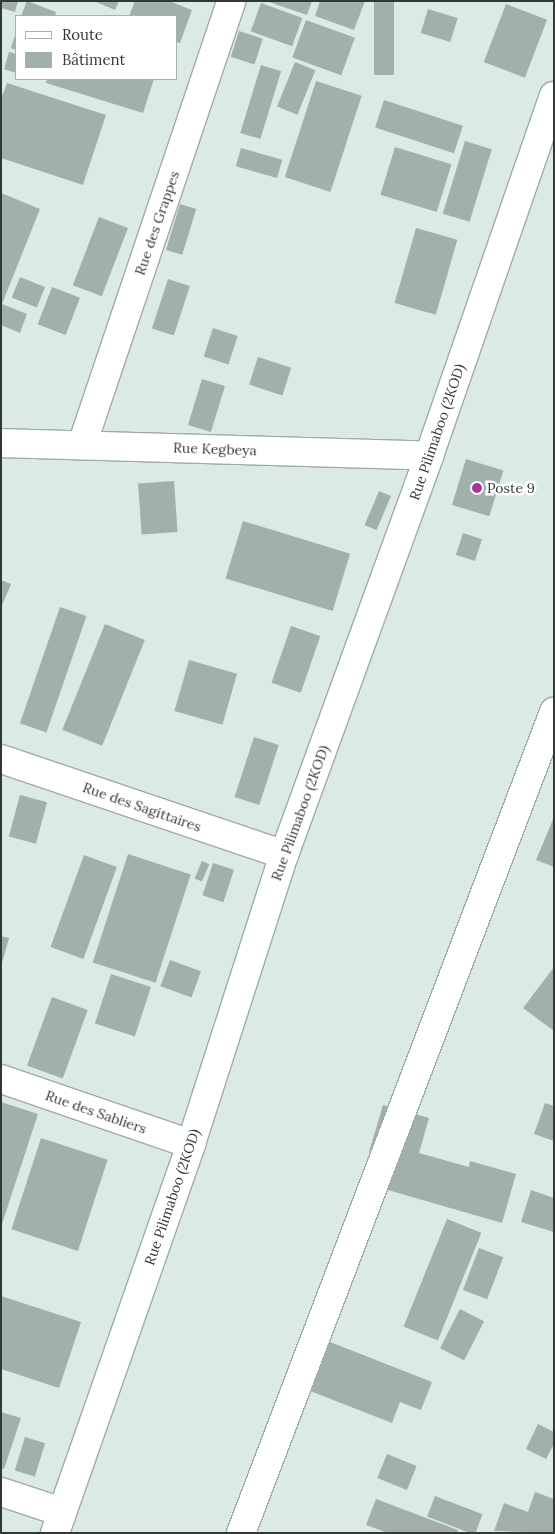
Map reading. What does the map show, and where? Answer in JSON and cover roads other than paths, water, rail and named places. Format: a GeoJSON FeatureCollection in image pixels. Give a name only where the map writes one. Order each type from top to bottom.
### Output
{"type":"FeatureCollection","features":[{"type":"Feature","properties":{"kind":"street","name":"Rue des Grappes"},"geometry":{"type":"LineString","coordinates":[[82,445],[231,1]]}},
{"type":"Feature","properties":{"kind":"street","name":"Rue Pilimaboo (2KOD)"},"geometry":{"type":"LineString","coordinates":[[59,1522],[191,1144],[284,855],[429,456],[554,96]]}},
{"type":"Feature","properties":{"kind":"street","name":"Rue Kegbeya"},"geometry":{"type":"LineString","coordinates":[[1,443],[429,456]]}},
{"type":"Feature","properties":{"kind":"street"},"geometry":{"type":"LineString","coordinates":[[241,1533],[554,712]]}},
{"type":"Feature","properties":{"kind":"street","name":"Rue des Sagittaires"},"geometry":{"type":"LineString","coordinates":[[1,759],[284,855]]}},
{"type":"Feature","properties":{"kind":"street","name":"Rue des Sabliers"},"geometry":{"type":"LineString","coordinates":[[1,1079],[191,1144]]}},
{"type":"Feature","properties":{"kind":"street"},"geometry":{"type":"LineString","coordinates":[[1,1492],[59,1522]]}},
{"type":"Feature","properties":{"kind":"place","name":"Poste 9"},"geometry":{"type":"Point","coordinates":[477,488]}}]}
